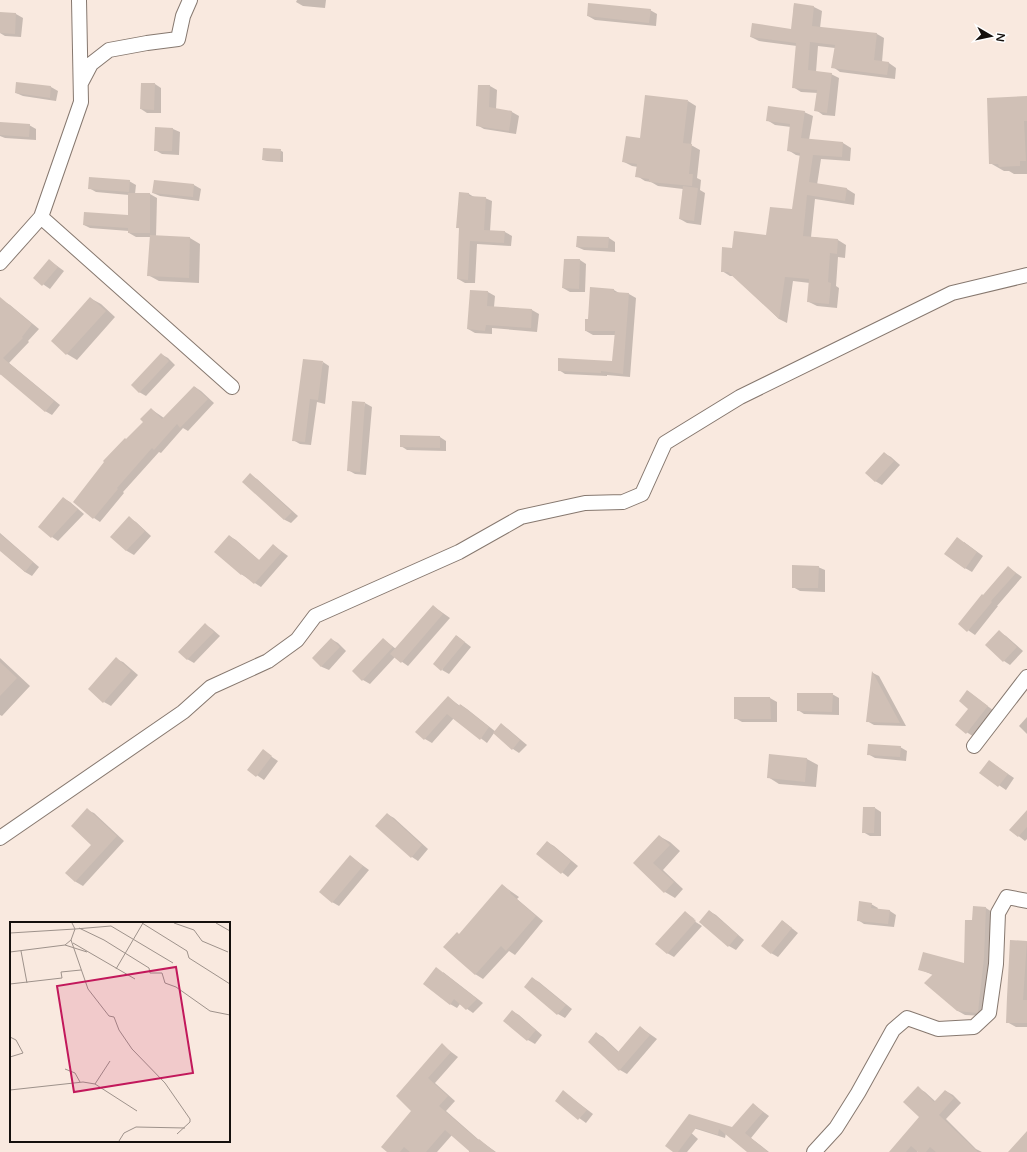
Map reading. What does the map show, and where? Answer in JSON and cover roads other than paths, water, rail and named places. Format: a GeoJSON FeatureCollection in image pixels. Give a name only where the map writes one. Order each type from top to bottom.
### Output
{"type":"FeatureCollection","features":[{"type":"Feature","properties":{"kind":"street"},"geometry":{"type":"LineString","coordinates":[[0,263],[41,217],[81,102],[79,0]]}},
{"type":"Feature","properties":{"kind":"street"},"geometry":{"type":"LineString","coordinates":[[80,84],[91,64],[109,50],[178,39],[183,16],[190,0]]}},
{"type":"Feature","properties":{"kind":"street"},"geometry":{"type":"LineString","coordinates":[[41,217],[232,387]]}},
{"type":"Feature","properties":{"kind":"street"},"geometry":{"type":"LineString","coordinates":[[0,838],[183,712],[211,687],[268,661],[298,640],[315,616],[459,552],[521,517],[585,503],[624,502],[642,494],[665,443],[740,397],[952,293],[1027,275]]}},
{"type":"Feature","properties":{"kind":"street"},"geometry":{"type":"LineString","coordinates":[[974,746],[1027,677]]}},
{"type":"Feature","properties":{"kind":"street"},"geometry":{"type":"LineString","coordinates":[[814,1152],[836,1128],[893,1030],[907,1018],[938,1029],[974,1027],[989,1013],[996,964],[998,913],[1007,897],[1027,901]]}}]}
